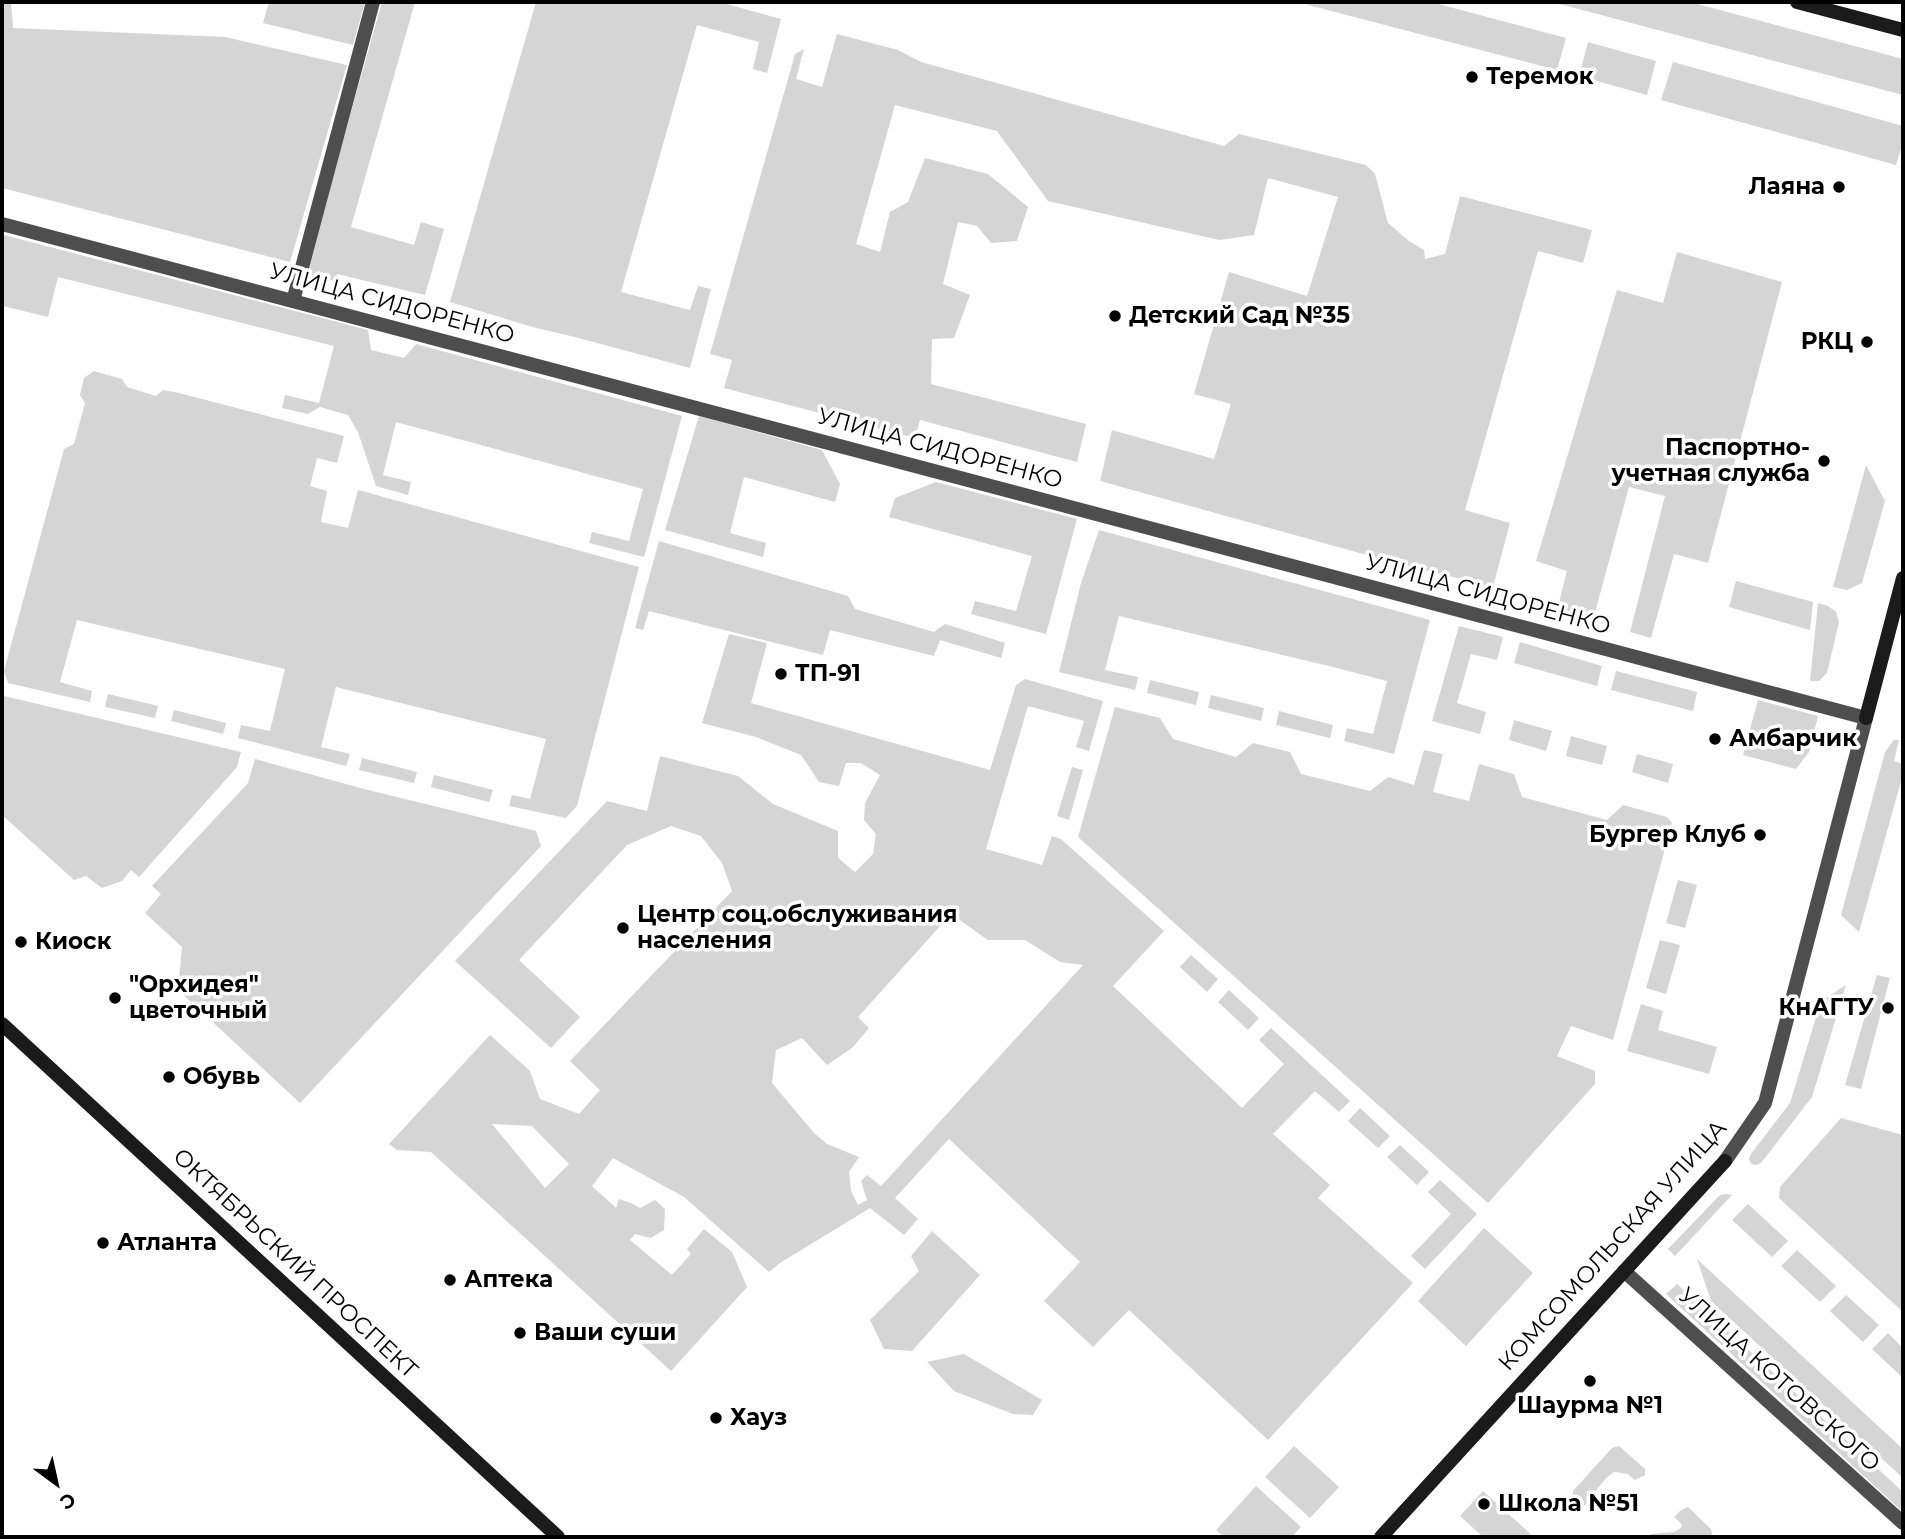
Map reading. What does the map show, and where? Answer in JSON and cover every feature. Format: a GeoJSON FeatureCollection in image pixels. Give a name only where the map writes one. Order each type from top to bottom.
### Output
{"type":"FeatureCollection","features":[{"type":"Feature","properties":{"kind":"street"},"geometry":{"type":"LineString","coordinates":[[293,301],[373,2]]}},
{"type":"Feature","properties":{"kind":"street"},"geometry":{"type":"LineString","coordinates":[[1797,2],[1903,30]]}},
{"type":"Feature","properties":{"kind":"street","name":"УЛИЦА СИДОРЕНКО"},"geometry":{"type":"LineString","coordinates":[[2,224],[1866,719]]}},
{"type":"Feature","properties":{"kind":"street","name":"КОМСОМОЛЬСКАЯ УЛИЦА"},"geometry":{"type":"LineString","coordinates":[[1381,1537],[1725,1161],[1765,1103],[1903,578]]}},
{"type":"Feature","properties":{"kind":"street","name":"ОКТЯБРЬСКИЙ ПРОСПЕКТ"},"geometry":{"type":"LineString","coordinates":[[2,1024],[558,1537]]}},
{"type":"Feature","properties":{"kind":"street","name":"УЛИЦА КОТОВСКОГО"},"geometry":{"type":"LineString","coordinates":[[1624,1271],[1903,1522]]}},
{"type":"Feature","properties":{"kind":"shaded area"},"geometry":{"type":"Polygon","coordinates":[[[2,2],[11,2],[13,28],[225,37],[347,65],[290,262],[2,188],[2,2]]]}},
{"type":"Feature","properties":{"kind":"shaded area"},"geometry":{"type":"Polygon","coordinates":[[[269,2],[365,2],[353,45],[263,23],[269,2]]]}},
{"type":"Feature","properties":{"kind":"shaded area"},"geometry":{"type":"Polygon","coordinates":[[[382,2],[415,2],[351,227],[414,245],[421,222],[444,229],[425,295],[337,274],[335,281],[306,273],[382,2]]]}},
{"type":"Feature","properties":{"kind":"shaded area"},"geometry":{"type":"Polygon","coordinates":[[[536,2],[719,2],[781,19],[767,73],[753,69],[759,42],[697,25],[621,292],[690,310],[698,286],[711,289],[690,368],[536,328],[450,302],[536,2]]]}},
{"type":"Feature","properties":{"kind":"shaded area"},"geometry":{"type":"Polygon","coordinates":[[[1297,2],[1431,2],[1566,38],[1557,70],[1297,2]]]}},
{"type":"Feature","properties":{"kind":"shaded area"},"geometry":{"type":"Polygon","coordinates":[[[1552,2],[1690,2],[1903,59],[1903,95],[1552,2]]]}},
{"type":"Feature","properties":{"kind":"shaded area"},"geometry":{"type":"Polygon","coordinates":[[[837,34],[898,50],[921,62],[1224,146],[1239,134],[1366,165],[1375,174],[1388,223],[1424,250],[1425,259],[1445,254],[1460,196],[1592,230],[1583,263],[1538,251],[1465,510],[1510,523],[1493,587],[1392,562],[1100,481],[1112,430],[1214,459],[1231,404],[1194,394],[1229,272],[1307,296],[1338,197],[1268,178],[1254,235],[1219,240],[1048,201],[997,131],[895,105],[856,244],[880,252],[890,212],[908,202],[925,158],[988,174],[1028,207],[1017,241],[991,243],[977,226],[958,222],[943,284],[970,295],[954,338],[932,339],[931,384],[1086,424],[1077,462],[920,420],[915,438],[724,388],[732,360],[710,354],[795,54],[804,49],[796,79],[822,87],[837,34]]]}},
{"type":"Feature","properties":{"kind":"shaded area"},"geometry":{"type":"Polygon","coordinates":[[[1588,42],[1656,61],[1647,95],[1579,76],[1588,42]]]}},
{"type":"Feature","properties":{"kind":"shaded area"},"geometry":{"type":"Polygon","coordinates":[[[1673,62],[1903,126],[1903,142],[1896,165],[1661,100],[1673,62]]]}},
{"type":"Feature","properties":{"kind":"shaded area"},"geometry":{"type":"Polygon","coordinates":[[[4,235],[368,330],[371,350],[404,358],[416,344],[682,416],[644,557],[589,543],[592,532],[629,541],[643,489],[396,422],[383,475],[411,482],[408,495],[376,486],[358,432],[348,415],[320,407],[308,414],[282,408],[285,395],[319,403],[334,346],[58,277],[48,317],[3,306],[2,308],[4,235]]]}},
{"type":"Feature","properties":{"kind":"shaded area"},"geometry":{"type":"Polygon","coordinates":[[[1677,252],[1782,282],[1708,563],[1674,554],[1651,638],[1630,632],[1665,496],[1629,487],[1593,620],[1557,610],[1567,571],[1536,561],[1617,290],[1663,303],[1677,252]]]}},
{"type":"Feature","properties":{"kind":"shaded area"},"geometry":{"type":"Polygon","coordinates":[[[94,371],[122,379],[127,387],[156,396],[163,390],[179,393],[344,436],[337,463],[317,458],[310,486],[327,491],[321,522],[348,528],[358,490],[639,567],[577,806],[566,818],[509,806],[512,795],[530,799],[546,739],[336,687],[321,747],[350,754],[346,766],[238,738],[241,725],[270,731],[285,669],[77,620],[60,682],[92,691],[90,702],[8,683],[4,671],[64,449],[74,444],[85,403],[80,395],[84,378],[94,371]]]}},
{"type":"Feature","properties":{"kind":"shaded area"},"geometry":{"type":"Polygon","coordinates":[[[699,416],[822,450],[840,484],[835,502],[744,477],[730,533],[766,543],[763,557],[665,530],[699,416]]]}},
{"type":"Feature","properties":{"kind":"shaded area"},"geometry":{"type":"Polygon","coordinates":[[[1866,465],[1885,501],[1862,583],[1847,590],[1833,587],[1866,465]]]}},
{"type":"Feature","properties":{"kind":"shaded area"},"geometry":{"type":"Polygon","coordinates":[[[936,482],[1077,519],[1046,634],[971,614],[975,601],[1016,611],[1032,556],[889,517],[895,498],[936,482]]]}},
{"type":"Feature","properties":{"kind":"shaded area"},"geometry":{"type":"Polygon","coordinates":[[[1099,530],[1430,620],[1394,754],[1344,741],[1347,728],[1373,734],[1387,681],[1333,667],[1119,616],[1105,670],[1138,677],[1135,690],[1059,672],[1081,583],[1099,530]]]}},
{"type":"Feature","properties":{"kind":"shaded area"},"geometry":{"type":"Polygon","coordinates":[[[659,541],[848,596],[855,609],[934,632],[945,624],[1005,643],[1001,658],[940,640],[934,656],[830,630],[823,655],[649,611],[643,630],[635,628],[659,541]]]}},
{"type":"Feature","properties":{"kind":"shaded area"},"geometry":{"type":"Polygon","coordinates":[[[1736,581],[1813,602],[1810,630],[1729,607],[1736,581]]]}},
{"type":"Feature","properties":{"kind":"shaded area"},"geometry":{"type":"Polygon","coordinates":[[[1818,603],[1836,612],[1839,622],[1827,673],[1819,681],[1810,681],[1818,603]]]}},
{"type":"Feature","properties":{"kind":"shaded area"},"geometry":{"type":"Polygon","coordinates":[[[1459,626],[1503,637],[1497,660],[1471,654],[1457,703],[1486,712],[1480,734],[1432,721],[1459,626]]]}},
{"type":"Feature","properties":{"kind":"shaded area"},"geometry":{"type":"Polygon","coordinates":[[[729,634],[767,643],[751,703],[990,770],[1016,685],[1025,679],[1103,701],[1089,751],[1076,747],[1084,721],[1028,706],[986,849],[1042,865],[1052,836],[1061,839],[1164,931],[1113,986],[1242,1108],[1284,1064],[1259,1040],[1271,1028],[1350,1101],[1339,1112],[1315,1091],[1273,1134],[1330,1185],[1318,1198],[1413,1283],[1268,1440],[1129,1310],[1093,1347],[1044,1301],[1080,1262],[949,1139],[895,1198],[918,1219],[904,1235],[870,1208],[769,1272],[684,1197],[613,1158],[592,1186],[616,1208],[619,1199],[640,1208],[655,1200],[665,1209],[664,1230],[651,1238],[635,1234],[630,1240],[672,1275],[691,1254],[687,1249],[704,1229],[732,1252],[747,1287],[671,1371],[431,1152],[397,1150],[389,1144],[490,1035],[530,1071],[540,1099],[579,1114],[600,1090],[570,1061],[732,891],[722,863],[701,836],[671,826],[627,845],[519,960],[580,1017],[551,1048],[455,961],[607,801],[647,811],[660,756],[738,776],[773,804],[838,831],[838,858],[855,872],[873,854],[876,834],[864,820],[865,803],[880,775],[861,763],[846,763],[839,786],[819,782],[801,755],[756,737],[702,723],[729,634]],[[951,914],[858,1017],[869,1028],[852,1048],[827,1065],[802,1038],[776,1050],[772,1083],[814,1133],[827,1144],[859,1157],[849,1172],[851,1191],[858,1205],[867,1200],[861,1181],[867,1175],[881,1186],[1083,965],[1060,962],[1025,940],[988,940],[951,914]],[[492,1124],[545,1188],[569,1164],[532,1126],[492,1124]]]}},
{"type":"Feature","properties":{"kind":"shaded area"},"geometry":{"type":"Polygon","coordinates":[[[1520,642],[1602,666],[1597,686],[1514,663],[1520,642]]]}},
{"type":"Feature","properties":{"kind":"shaded area"},"geometry":{"type":"Polygon","coordinates":[[[1616,671],[1697,692],[1693,711],[1611,690],[1616,671]]]}},
{"type":"Feature","properties":{"kind":"shaded area"},"geometry":{"type":"Polygon","coordinates":[[[1150,680],[1199,692],[1196,705],[1147,693],[1150,680]]]}},
{"type":"Feature","properties":{"kind":"shaded area"},"geometry":{"type":"Polygon","coordinates":[[[108,694],[158,706],[155,718],[105,707],[108,694]]]}},
{"type":"Feature","properties":{"kind":"shaded area"},"geometry":{"type":"Polygon","coordinates":[[[1211,695],[1264,708],[1261,721],[1208,708],[1211,695]]]}},
{"type":"Feature","properties":{"kind":"shaded area"},"geometry":{"type":"Polygon","coordinates":[[[4,696],[241,752],[237,767],[139,877],[131,870],[122,881],[102,888],[86,876],[74,880],[2,815],[4,696]]]}},
{"type":"Feature","properties":{"kind":"shaded area"},"geometry":{"type":"Polygon","coordinates":[[[1758,700],[1818,716],[1809,752],[1796,769],[1743,755],[1758,700]]]}},
{"type":"Feature","properties":{"kind":"shaded area"},"geometry":{"type":"Polygon","coordinates":[[[1115,707],[1160,718],[1173,739],[1236,757],[1253,743],[1290,752],[1301,774],[1370,791],[1388,777],[1414,785],[1424,750],[1443,754],[1433,792],[1469,801],[1479,764],[1514,774],[1522,797],[1607,820],[1623,805],[1667,817],[1672,823],[1613,1040],[1571,1026],[1557,1056],[1595,1071],[1595,1084],[1488,1203],[1078,837],[1115,707]]]}},
{"type":"Feature","properties":{"kind":"shaded area"},"geometry":{"type":"Polygon","coordinates":[[[174,710],[226,723],[223,734],[171,721],[174,710]]]}},
{"type":"Feature","properties":{"kind":"shaded area"},"geometry":{"type":"Polygon","coordinates":[[[1279,711],[1333,725],[1330,738],[1276,725],[1279,711]]]}},
{"type":"Feature","properties":{"kind":"shaded area"},"geometry":{"type":"Polygon","coordinates":[[[1514,720],[1552,731],[1546,751],[1509,740],[1514,720]]]}},
{"type":"Feature","properties":{"kind":"shaded area"},"geometry":{"type":"Polygon","coordinates":[[[1571,736],[1607,746],[1602,765],[1566,756],[1571,736]]]}},
{"type":"Feature","properties":{"kind":"shaded area"},"geometry":{"type":"Polygon","coordinates":[[[1894,740],[1899,740],[1894,761],[1903,764],[1903,774],[1859,932],[1841,915],[1885,752],[1894,740]]]}},
{"type":"Feature","properties":{"kind":"shaded area"},"geometry":{"type":"Polygon","coordinates":[[[1637,754],[1673,764],[1668,783],[1632,772],[1637,754]]]}},
{"type":"Feature","properties":{"kind":"shaded area"},"geometry":{"type":"Polygon","coordinates":[[[362,758],[417,772],[414,783],[359,770],[362,758]]]}},
{"type":"Feature","properties":{"kind":"shaded area"},"geometry":{"type":"Polygon","coordinates":[[[255,759],[536,831],[541,846],[300,1103],[178,990],[182,947],[145,913],[161,894],[152,886],[248,783],[255,759]]]}},
{"type":"Feature","properties":{"kind":"shaded area"},"geometry":{"type":"Polygon","coordinates":[[[1072,767],[1083,770],[1069,820],[1057,816],[1072,767]]]}},
{"type":"Feature","properties":{"kind":"shaded area"},"geometry":{"type":"Polygon","coordinates":[[[434,775],[493,790],[489,802],[431,787],[434,775]]]}},
{"type":"Feature","properties":{"kind":"shaded area"},"geometry":{"type":"Polygon","coordinates":[[[1678,880],[1697,885],[1685,928],[1666,923],[1678,880]]]}},
{"type":"Feature","properties":{"kind":"shaded area"},"geometry":{"type":"Polygon","coordinates":[[[1660,940],[1680,945],[1666,994],[1646,988],[1660,940]]]}},
{"type":"Feature","properties":{"kind":"shaded area"},"geometry":{"type":"Polygon","coordinates":[[[1191,955],[1218,979],[1207,992],[1180,967],[1191,955]]]}},
{"type":"Feature","properties":{"kind":"shaded area"},"geometry":{"type":"Polygon","coordinates":[[[1877,975],[1890,978],[1861,1089],[1845,1085],[1877,975]]]}},
{"type":"Feature","properties":{"kind":"shaded area"},"geometry":{"type":"Polygon","coordinates":[[[1846,985],[1812,1097],[1761,1163],[1751,1164],[1751,1154],[1790,1103],[1821,1001],[1846,985]]]}},
{"type":"Feature","properties":{"kind":"shaded area"},"geometry":{"type":"Polygon","coordinates":[[[1229,990],[1259,1018],[1248,1030],[1218,1002],[1229,990]]]}},
{"type":"Feature","properties":{"kind":"shaded area"},"geometry":{"type":"Polygon","coordinates":[[[1641,1004],[1663,1011],[1658,1030],[1717,1047],[1709,1074],[1627,1051],[1641,1004]]]}},
{"type":"Feature","properties":{"kind":"shaded area"},"geometry":{"type":"Polygon","coordinates":[[[1360,1108],[1390,1136],[1378,1148],[1348,1121],[1360,1108]]]}},
{"type":"Feature","properties":{"kind":"shaded area"},"geometry":{"type":"Polygon","coordinates":[[[1841,1118],[1903,1135],[1903,1312],[1779,1198],[1780,1187],[1841,1118]]]}},
{"type":"Feature","properties":{"kind":"shaded area"},"geometry":{"type":"Polygon","coordinates":[[[1400,1145],[1429,1172],[1417,1185],[1387,1157],[1400,1145]]]}},
{"type":"Feature","properties":{"kind":"shaded area"},"geometry":{"type":"Polygon","coordinates":[[[1440,1180],[1477,1214],[1425,1269],[1411,1256],[1451,1214],[1428,1192],[1440,1180]]]}},
{"type":"Feature","properties":{"kind":"shaded area"},"geometry":{"type":"Polygon","coordinates":[[[1720,1195],[1732,1195],[1675,1256],[1668,1249],[1720,1195]]]}},
{"type":"Feature","properties":{"kind":"shaded area"},"geometry":{"type":"Polygon","coordinates":[[[1748,1204],[1788,1241],[1772,1257],[1732,1220],[1748,1204]]]}},
{"type":"Feature","properties":{"kind":"shaded area"},"geometry":{"type":"Polygon","coordinates":[[[1484,1228],[1533,1273],[1466,1346],[1418,1301],[1484,1228]]]}},
{"type":"Feature","properties":{"kind":"shaded area"},"geometry":{"type":"Polygon","coordinates":[[[932,1231],[980,1275],[912,1351],[884,1349],[870,1320],[919,1271],[911,1256],[932,1231]]]}},
{"type":"Feature","properties":{"kind":"shaded area"},"geometry":{"type":"Polygon","coordinates":[[[1797,1250],[1836,1286],[1820,1302],[1781,1266],[1797,1250]]]}},
{"type":"Feature","properties":{"kind":"shaded area"},"geometry":{"type":"Polygon","coordinates":[[[1697,1259],[1903,1449],[1903,1478],[1711,1301],[1697,1259]]]}},
{"type":"Feature","properties":{"kind":"shaded area"},"geometry":{"type":"Polygon","coordinates":[[[1677,1284],[1903,1492],[1903,1512],[1666,1294],[1677,1284]]]}},
{"type":"Feature","properties":{"kind":"shaded area"},"geometry":{"type":"Polygon","coordinates":[[[1846,1295],[1879,1325],[1863,1342],[1830,1311],[1846,1295]]]}},
{"type":"Feature","properties":{"kind":"shaded area"},"geometry":{"type":"Polygon","coordinates":[[[1888,1333],[1903,1348],[1903,1378],[1872,1349],[1888,1333]]]}},
{"type":"Feature","properties":{"kind":"shaded area"},"geometry":{"type":"Polygon","coordinates":[[[964,1354],[1042,1400],[1033,1415],[1013,1414],[954,1391],[927,1362],[964,1354]]]}},
{"type":"Feature","properties":{"kind":"shaded area"},"geometry":{"type":"Polygon","coordinates":[[[1294,1446],[1339,1487],[1310,1518],[1265,1477],[1294,1446]]]}},
{"type":"Feature","properties":{"kind":"shaded area"},"geometry":{"type":"Polygon","coordinates":[[[1619,1446],[1645,1469],[1645,1475],[1635,1480],[1628,1474],[1614,1472],[1584,1506],[1571,1506],[1573,1491],[1612,1448],[1619,1446]]]}},
{"type":"Feature","properties":{"kind":"shaded area"},"geometry":{"type":"Polygon","coordinates":[[[1256,1486],[1301,1527],[1292,1537],[1224,1537],[1216,1530],[1256,1486]]]}},
{"type":"Feature","properties":{"kind":"shaded area","name":"Школа №51"},"geometry":{"type":"Polygon","coordinates":[[[1483,1491],[1534,1537],[1483,1537],[1460,1516],[1483,1491]]]}},
{"type":"Feature","properties":{"kind":"shaded area"},"geometry":{"type":"Polygon","coordinates":[[[1688,1507],[1711,1529],[1713,1537],[1649,1537],[1651,1534],[1674,1532],[1681,1528],[1682,1524],[1674,1517],[1688,1507]]]}},
{"type":"Feature","properties":{"kind":"place","name":"Теремок"},"geometry":{"type":"Point","coordinates":[1472,77]}},
{"type":"Feature","properties":{"kind":"place","name":"Лаяна"},"geometry":{"type":"Point","coordinates":[1839,187]}},
{"type":"Feature","properties":{"kind":"place","name":"Детский Сад №35"},"geometry":{"type":"Point","coordinates":[1115,316]}},
{"type":"Feature","properties":{"kind":"place","name":"РКЦ"},"geometry":{"type":"Point","coordinates":[1867,342]}},
{"type":"Feature","properties":{"kind":"place","name":"Паспортно- учетная служба"},"geometry":{"type":"Point","coordinates":[1824,461]}},
{"type":"Feature","properties":{"kind":"place","name":"ТП-91"},"geometry":{"type":"Point","coordinates":[781,674]}},
{"type":"Feature","properties":{"kind":"place","name":"Амбарчик"},"geometry":{"type":"Point","coordinates":[1715,739]}},
{"type":"Feature","properties":{"kind":"place","name":"Бургер Клуб"},"geometry":{"type":"Point","coordinates":[1760,835]}},
{"type":"Feature","properties":{"kind":"place","name":"Центр соц.обслуживания населения"},"geometry":{"type":"Point","coordinates":[623,928]}},
{"type":"Feature","properties":{"kind":"place","name":"Киоск"},"geometry":{"type":"Point","coordinates":[21,942]}},
{"type":"Feature","properties":{"kind":"place","name":"\"Орхидея\" цветочный"},"geometry":{"type":"Point","coordinates":[115,998]}},
{"type":"Feature","properties":{"kind":"place","name":"КнАГТУ"},"geometry":{"type":"Point","coordinates":[1888,1008]}},
{"type":"Feature","properties":{"kind":"place","name":"Обувь"},"geometry":{"type":"Point","coordinates":[169,1077]}},
{"type":"Feature","properties":{"kind":"place","name":"Атланта"},"geometry":{"type":"Point","coordinates":[103,1243]}},
{"type":"Feature","properties":{"kind":"place","name":"Аптека"},"geometry":{"type":"Point","coordinates":[450,1280]}},
{"type":"Feature","properties":{"kind":"place","name":"Ваши суши"},"geometry":{"type":"Point","coordinates":[520,1333]}},
{"type":"Feature","properties":{"kind":"place","name":"Шаурма №1"},"geometry":{"type":"Point","coordinates":[1590,1381]}},
{"type":"Feature","properties":{"kind":"place","name":"Хауз"},"geometry":{"type":"Point","coordinates":[716,1418]}},
{"type":"Feature","properties":{"kind":"place","name":"Школа №51"},"geometry":{"type":"Point","coordinates":[1484,1504]}}]}
